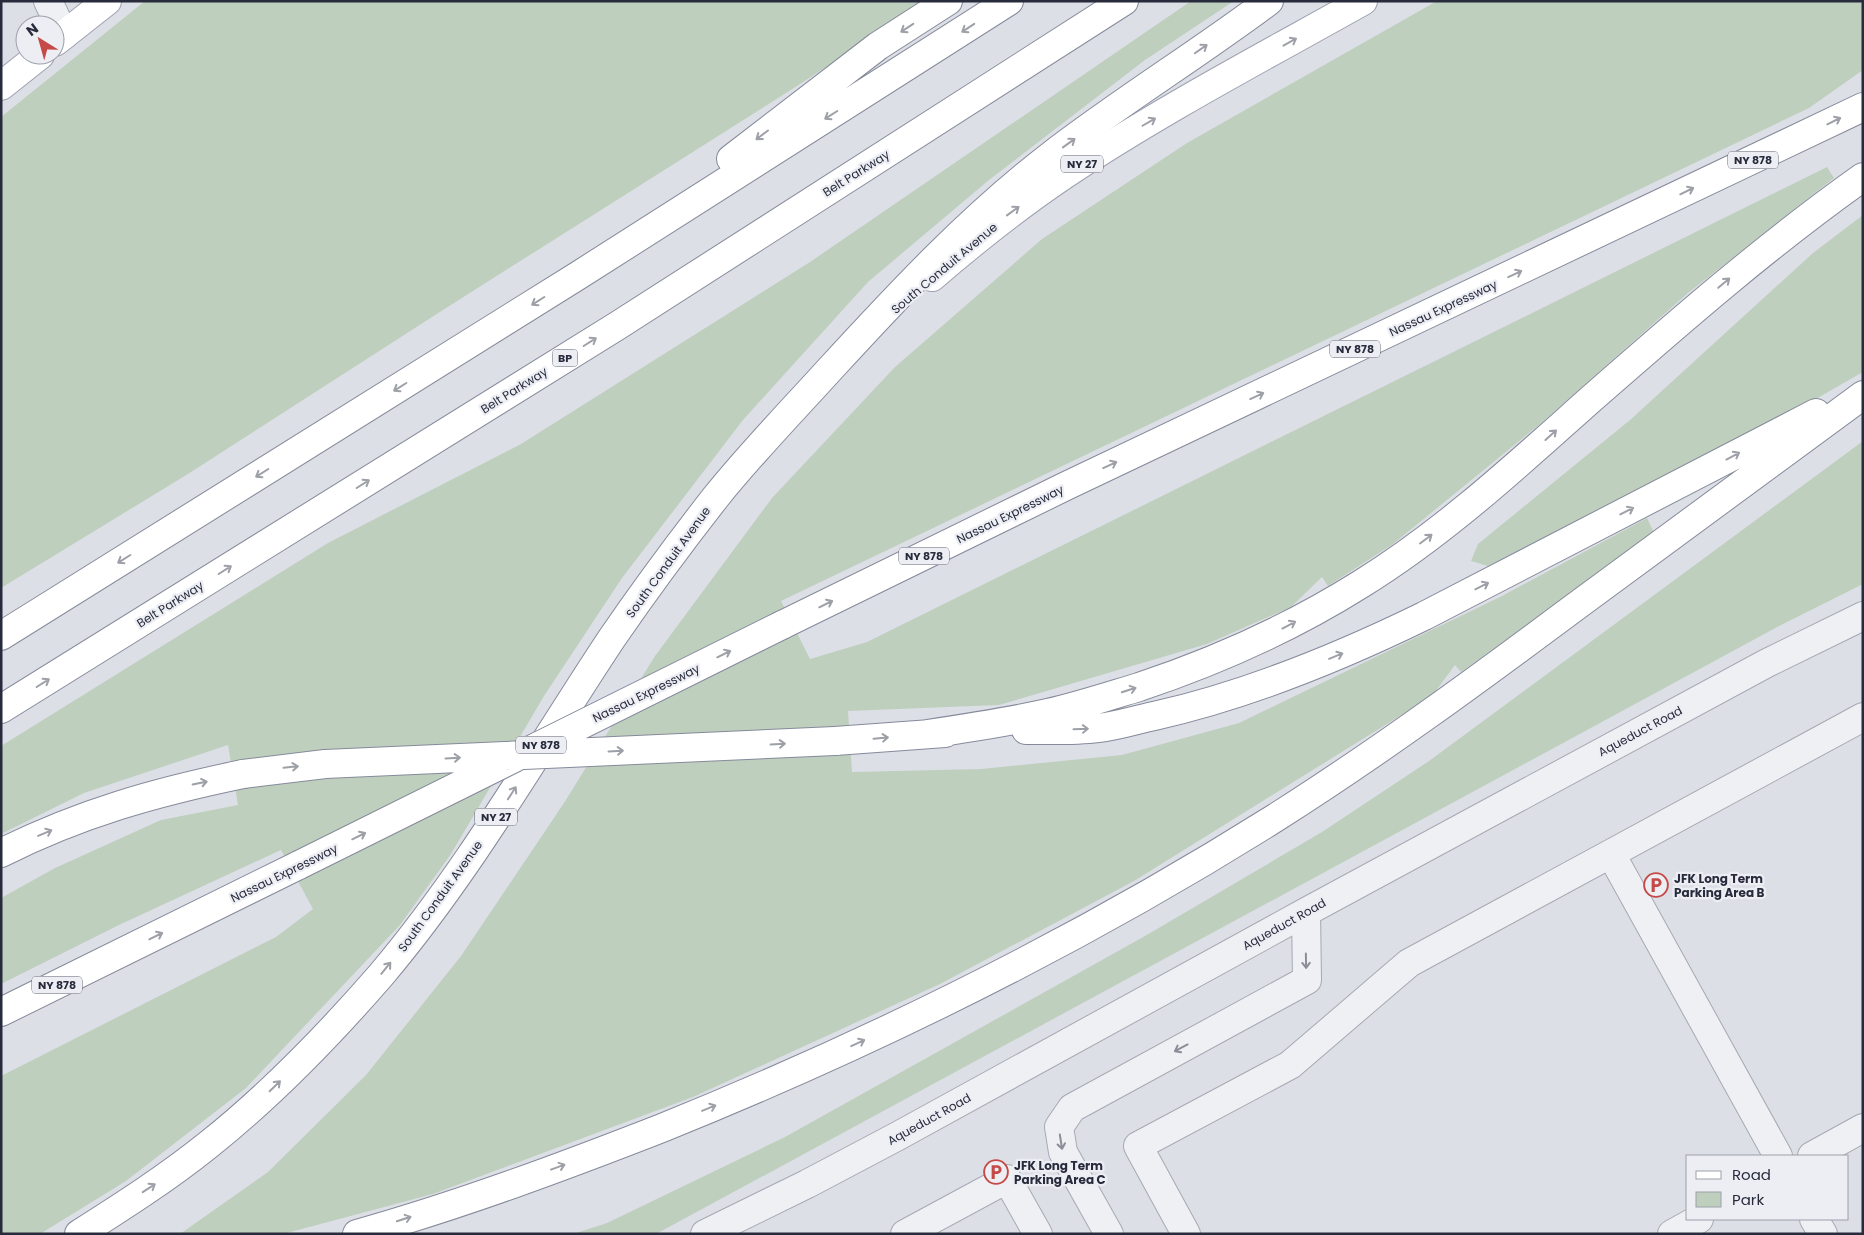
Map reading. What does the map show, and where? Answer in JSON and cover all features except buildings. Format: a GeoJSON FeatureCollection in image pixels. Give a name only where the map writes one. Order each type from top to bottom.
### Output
{"type":"FeatureCollection","features":[{"type":"Feature","properties":{"kind":"main road"},"geometry":{"type":"LineString","coordinates":[[65,34],[107,1]]}},
{"type":"Feature","properties":{"kind":"main road"},"geometry":{"type":"LineString","coordinates":[[579,275],[878,46],[948,1]]}},
{"type":"Feature","properties":{"kind":"main road"},"geometry":{"type":"LineString","coordinates":[[1,636],[579,275],[1009,1]]}},
{"type":"Feature","properties":{"kind":"main road","name":"Belt Parkway"},"geometry":{"type":"LineString","coordinates":[[1,709],[626,320],[1124,1]]}},
{"type":"Feature","properties":{"kind":"main road"},"geometry":{"type":"LineString","coordinates":[[831,368],[891,301],[976,220],[1047,158],[1269,1]]}},
{"type":"Feature","properties":{"kind":"main road","name":"South Conduit Avenue"},"geometry":{"type":"LineString","coordinates":[[79,1234],[160,1181],[208,1145],[256,1104],[301,1062],[382,973],[421,925],[495,819],[614,636],[658,574],[718,495],[831,368],[954,258],[1064,175],[1120,139],[1363,1]]}},
{"type":"Feature","properties":{"kind":"main road"},"geometry":{"type":"LineString","coordinates":[[1,86],[27,65]]}},
{"type":"Feature","properties":{"kind":"main road","name":"Nassau Expressway"},"geometry":{"type":"LineString","coordinates":[[1,1012],[1066,486],[1863,107]]}},
{"type":"Feature","properties":{"kind":"main road"},"geometry":{"type":"LineString","coordinates":[[927,734],[1050,713],[1098,700],[1190,669],[1245,647],[1362,584],[1404,556],[1480,496],[1728,279],[1863,177]]}},
{"type":"Feature","properties":{"kind":"main road"},"geometry":{"type":"LineString","coordinates":[[1,853],[74,821],[129,801],[181,787],[243,774],[324,764],[835,742],[927,734],[1098,728],[1184,709],[1302,670],[1378,638],[1863,388]]}},
{"type":"Feature","properties":{"kind":"main road"},"geometry":{"type":"LineString","coordinates":[[357,1234],[567,1164],[745,1094],[967,992],[1122,909],[1276,817],[1425,718],[1863,395]]}},
{"type":"Feature","properties":{"kind":"street"},"geometry":{"type":"LineString","coordinates":[[48,1],[52,15]]}},
{"type":"Feature","properties":{"kind":"street","name":"Aqueduct Road"},"geometry":{"type":"LineString","coordinates":[[705,1234],[807,1184],[888,1141],[1767,663],[1863,616]]}},
{"type":"Feature","properties":{"kind":"street"},"geometry":{"type":"LineString","coordinates":[[1186,1234],[1138,1146],[1290,1065],[1409,963],[1863,717]]}},
{"type":"Feature","properties":{"kind":"street"},"geometry":{"type":"LineString","coordinates":[[1611,854],[1777,1155]]}},
{"type":"Feature","properties":{"kind":"street"},"geometry":{"type":"LineString","coordinates":[[1109,1234],[1063,1152],[1059,1127],[1072,1108],[1307,980],[1306,912]]}},
{"type":"Feature","properties":{"kind":"street"},"geometry":{"type":"LineString","coordinates":[[1814,1155],[1863,1128]]}},
{"type":"Feature","properties":{"kind":"street"},"geometry":{"type":"LineString","coordinates":[[905,1234],[1007,1179],[1038,1234]]}},
{"type":"Feature","properties":{"kind":"street"},"geometry":{"type":"LineString","coordinates":[[1815,1220],[1823,1234]]}},
{"type":"Feature","properties":{"kind":"green space"},"geometry":{"type":"Polygon","coordinates":[[[145,1],[927,1],[797,86],[188,474],[1,588],[1,117],[145,1]]]}},
{"type":"Feature","properties":{"kind":"green space"},"geometry":{"type":"Polygon","coordinates":[[[1191,1],[1234,1],[1145,60],[989,180],[868,282],[743,420],[622,578],[544,696],[451,854],[400,925],[246,1088],[126,1181],[40,1234],[1,1234],[1,1076],[276,937],[313,909],[281,850],[119,925],[1,984],[1,898],[55,868],[161,820],[238,805],[228,745],[84,793],[1,834],[1,746],[328,543],[521,444],[810,262],[1191,1]]]}},
{"type":"Feature","properties":{"kind":"green space"},"geometry":{"type":"Polygon","coordinates":[[[1437,1],[1863,1],[1863,70],[1809,108],[781,601],[810,659],[867,642],[1827,167],[1834,178],[1688,293],[1540,424],[1393,544],[1328,586],[1322,577],[1291,607],[1207,644],[999,705],[848,711],[852,772],[981,769],[1122,755],[1239,723],[1502,596],[1647,518],[1654,533],[1461,672],[1455,665],[1432,696],[1134,881],[940,984],[693,1097],[433,1194],[283,1234],[180,1234],[268,1172],[366,1075],[461,956],[564,803],[655,656],[772,498],[895,367],[1042,239],[1187,143],[1437,1]]]}},
{"type":"Feature","properties":{"kind":"green space"},"geometry":{"type":"Polygon","coordinates":[[[1863,215],[1863,372],[1814,400],[1488,566],[1471,561],[1478,544],[1630,420],[1813,253],[1863,215]]]}},
{"type":"Feature","properties":{"kind":"green space"},"geometry":{"type":"Polygon","coordinates":[[[1863,441],[1863,584],[1783,624],[656,1234],[573,1234],[607,1223],[785,1137],[1145,936],[1322,832],[1429,761],[1863,441]]]}},
{"type":"Feature","properties":{"kind":"place","name":"JFK Long Term Parking Area B"},"geometry":{"type":"Point","coordinates":[1656,885]}},
{"type":"Feature","properties":{"kind":"place","name":"JFK Long Term Parking Area C"},"geometry":{"type":"Point","coordinates":[996,1172]}}]}
